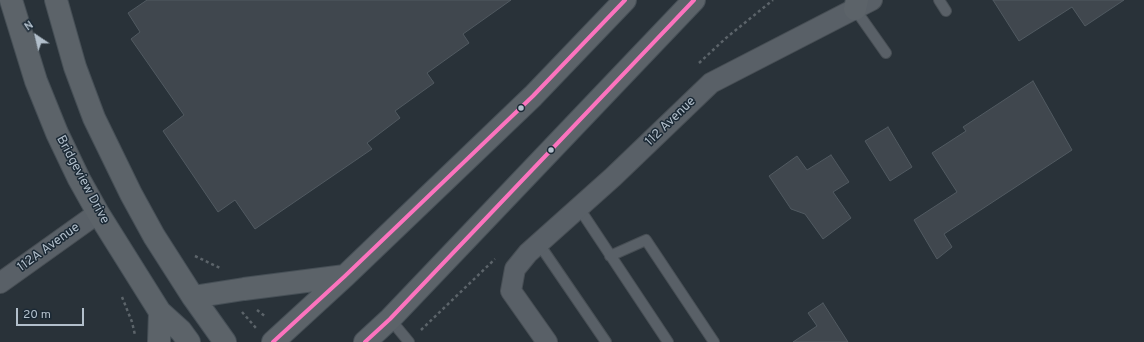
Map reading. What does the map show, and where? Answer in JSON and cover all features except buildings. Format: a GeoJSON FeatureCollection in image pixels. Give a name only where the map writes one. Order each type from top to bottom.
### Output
{"type":"FeatureCollection","features":[{"type":"Feature","properties":{"kind":"main road","name":"Bridgeview Drive"},"geometry":{"type":"LineString","coordinates":[[11,0],[36,82],[79,179],[98,213],[160,312],[181,331],[189,342]]}},
{"type":"Feature","properties":{"kind":"main road"},"geometry":{"type":"LineString","coordinates":[[56,0],[75,67],[94,118],[131,194],[154,236],[193,297],[225,342]]}},
{"type":"Feature","properties":{"kind":"main road"},"geometry":{"type":"LineString","coordinates":[[273,342],[345,276],[533,96],[625,0]]}},
{"type":"Feature","properties":{"kind":"main road"},"geometry":{"type":"LineString","coordinates":[[365,342],[390,319],[694,0]]}},
{"type":"Feature","properties":{"kind":"main road"},"geometry":{"type":"LineString","coordinates":[[193,297],[345,276]]}},
{"type":"Feature","properties":{"kind":"main road"},"geometry":{"type":"LineString","coordinates":[[159,342],[160,312]]}},
{"type":"Feature","properties":{"kind":"street","name":"112 Avenue"},"geometry":{"type":"LineString","coordinates":[[547,342],[511,291],[515,269],[528,253],[613,177],[711,83],[861,3]]}},
{"type":"Feature","properties":{"kind":"street","name":"112A Avenue"},"geometry":{"type":"LineString","coordinates":[[0,283],[98,213]]}},
{"type":"Feature","properties":{"kind":"lane"},"geometry":{"type":"LineString","coordinates":[[939,0],[946,11]]}},
{"type":"Feature","properties":{"kind":"lane"},"geometry":{"type":"LineString","coordinates":[[861,3],[886,53]]}},
{"type":"Feature","properties":{"kind":"lane"},"geometry":{"type":"LineString","coordinates":[[579,208],[668,342]]}},
{"type":"Feature","properties":{"kind":"lane"},"geometry":{"type":"LineString","coordinates":[[610,256],[646,240],[714,342]]}},
{"type":"Feature","properties":{"kind":"lane"},"geometry":{"type":"LineString","coordinates":[[539,244],[606,342]]}},
{"type":"Feature","properties":{"kind":"lane"},"geometry":{"type":"LineString","coordinates":[[390,319],[409,342]]}},
{"type":"Feature","properties":{"kind":"path"},"geometry":{"type":"LineString","coordinates":[[121,296],[132,322],[136,342]]}},
{"type":"Feature","properties":{"kind":"path"},"geometry":{"type":"LineString","coordinates":[[240,310],[254,326]]}},
{"type":"Feature","properties":{"kind":"transit line"},"geometry":{"type":"LineString","coordinates":[[273,342],[345,276],[533,96],[625,0]]}},
{"type":"Feature","properties":{"kind":"transit line"},"geometry":{"type":"LineString","coordinates":[[365,342],[390,319],[694,0]]}}]}
